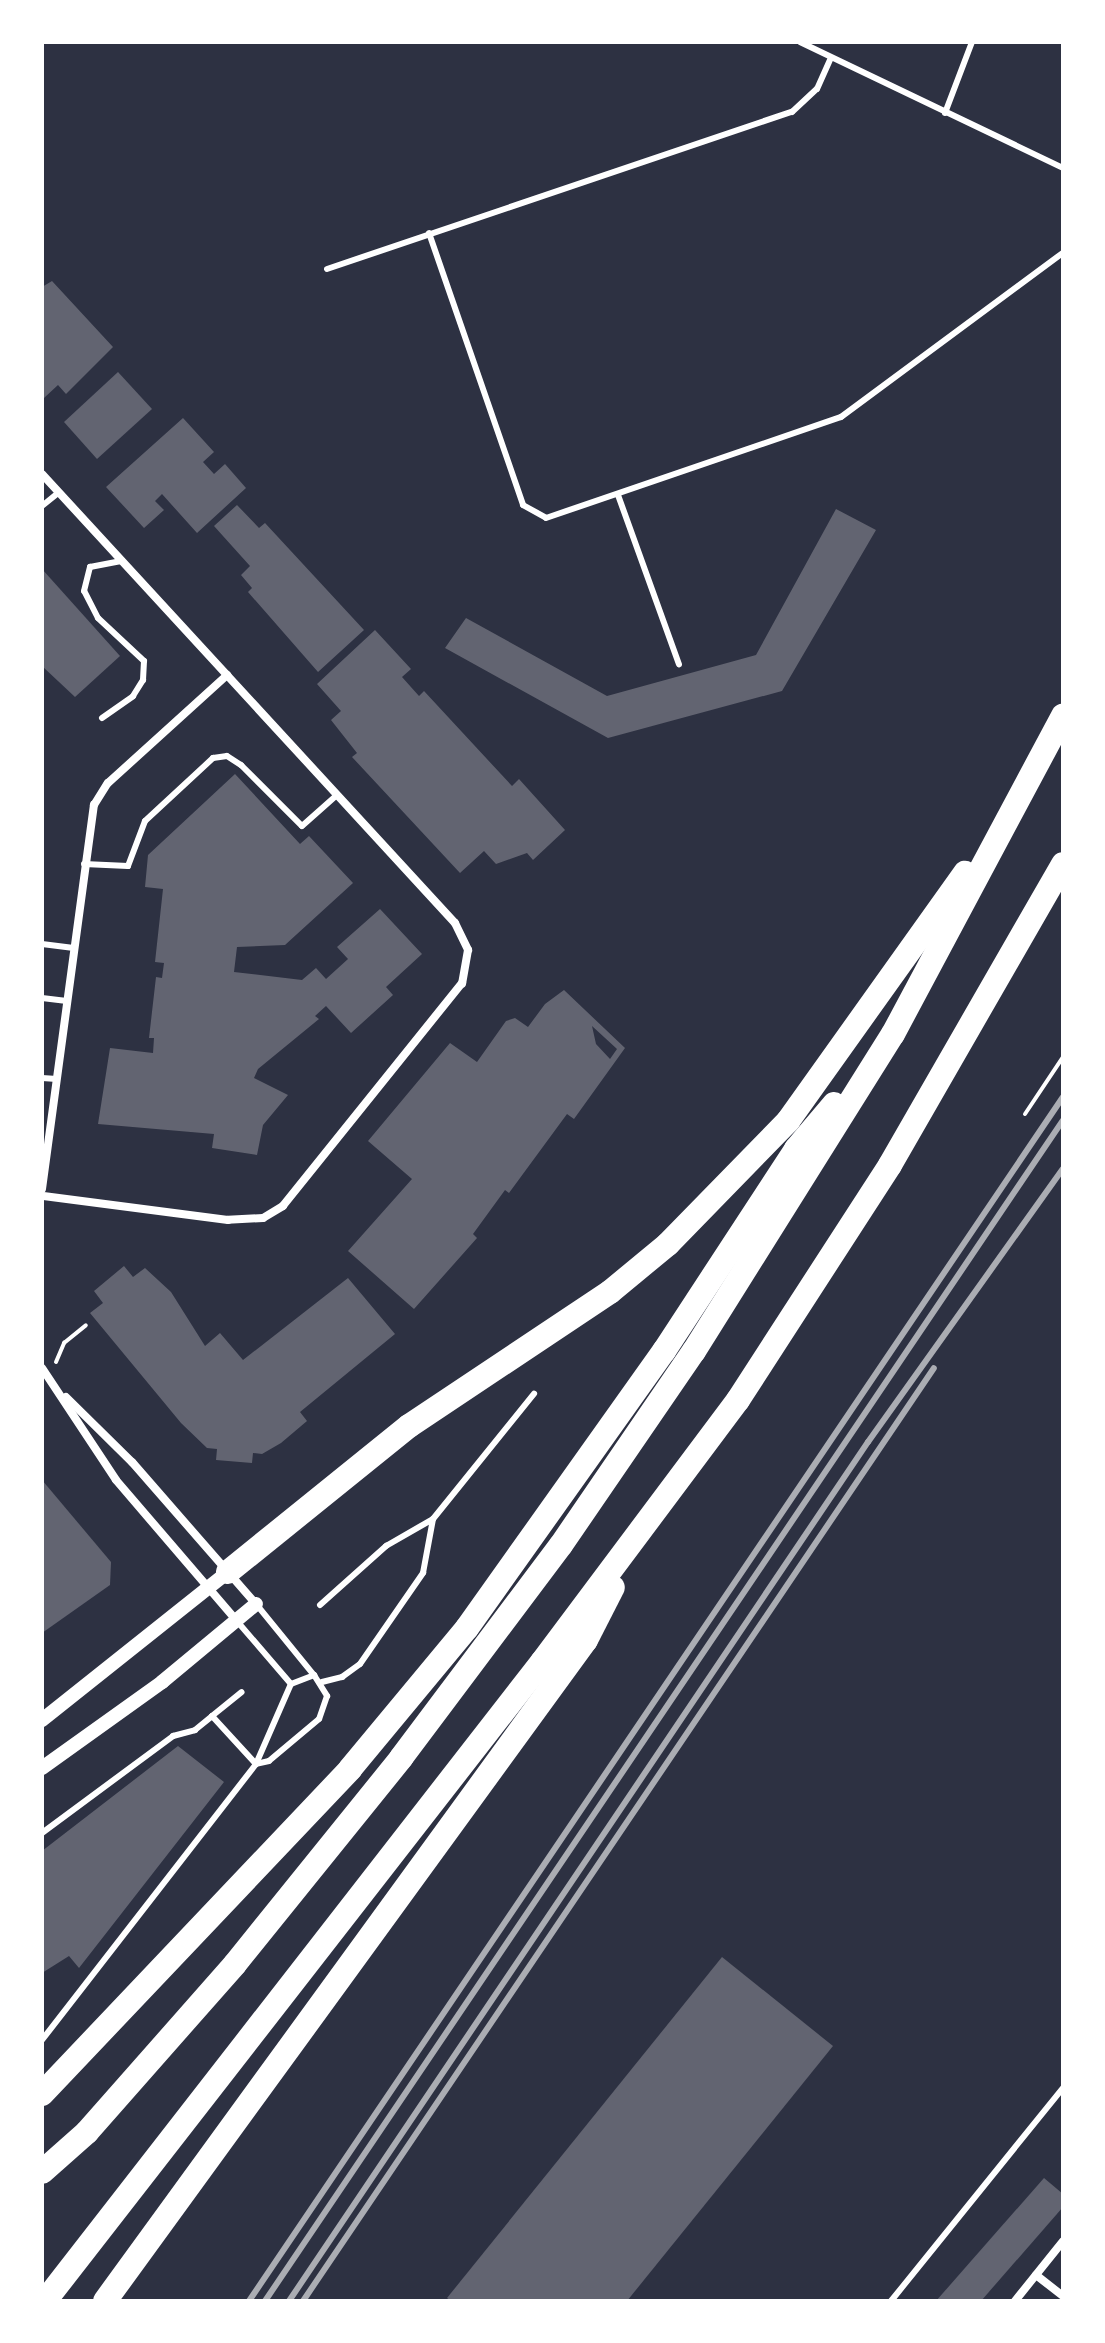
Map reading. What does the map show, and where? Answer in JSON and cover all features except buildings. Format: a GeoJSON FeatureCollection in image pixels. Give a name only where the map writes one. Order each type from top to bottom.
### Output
{"type":"FeatureCollection","features":[{"type":"Feature","properties":{"kind":"highway"},"geometry":{"type":"LineString","coordinates":[[42,2172],[87,2132],[235,1964],[401,1758],[542,1570],[694,1351],[893,1034],[1063,715]]}},
{"type":"Feature","properties":{"kind":"highway"},"geometry":{"type":"LineString","coordinates":[[228,1572],[409,1426],[610,1292],[678,1234],[788,1121],[1022,793]]}},
{"type":"Feature","properties":{"kind":"highway"},"geometry":{"type":"LineString","coordinates":[[45,2301],[642,1532],[738,1400],[880,1180],[1063,864]]}},
{"type":"Feature","properties":{"kind":"highway"},"geometry":{"type":"LineString","coordinates":[[42,2094],[350,1769],[467,1628],[664,1351],[796,1149],[893,1034]]}},
{"type":"Feature","properties":{"kind":"highway"},"geometry":{"type":"LineString","coordinates":[[105,2301],[586,1640],[642,1532]]}},
{"type":"Feature","properties":{"kind":"highway"},"geometry":{"type":"LineString","coordinates":[[119,2301],[155,2232]]}},
{"type":"Feature","properties":{"kind":"street"},"geometry":{"type":"LineString","coordinates":[[42,474],[460,931],[468,950],[462,983],[283,1206],[263,1218],[228,1220],[42,1196]]}},
{"type":"Feature","properties":{"kind":"street"},"geometry":{"type":"LineString","coordinates":[[42,1189],[94,805],[108,783],[227,675]]}},
{"type":"Feature","properties":{"kind":"street"},"geometry":{"type":"LineString","coordinates":[[42,1368],[116,1480],[236,1620]]}},
{"type":"Feature","properties":{"kind":"street"},"geometry":{"type":"LineString","coordinates":[[42,1768],[162,1682],[256,1604],[132,1462],[54,1385]]}},
{"type":"Feature","properties":{"kind":"street"},"geometry":{"type":"LineString","coordinates":[[42,1720],[228,1572]]}},
{"type":"Feature","properties":{"kind":"street"},"geometry":{"type":"LineString","coordinates":[[1015,2301],[1063,2241]]}},
{"type":"Feature","properties":{"kind":"street"},"geometry":{"type":"LineString","coordinates":[[1036,2275],[1063,2296]]}},
{"type":"Feature","properties":{"kind":"lane"},"geometry":{"type":"LineString","coordinates":[[800,42],[1063,168]]}},
{"type":"Feature","properties":{"kind":"lane"},"geometry":{"type":"LineString","coordinates":[[945,113],[972,42]]}},
{"type":"Feature","properties":{"kind":"lane"},"geometry":{"type":"LineString","coordinates":[[327,269],[792,112],[817,89],[831,58]]}},
{"type":"Feature","properties":{"kind":"lane"},"geometry":{"type":"LineString","coordinates":[[429,233],[523,505],[546,518],[841,417],[1063,253]]}},
{"type":"Feature","properties":{"kind":"lane"},"geometry":{"type":"LineString","coordinates":[[42,506],[59,492]]}},
{"type":"Feature","properties":{"kind":"lane"},"geometry":{"type":"LineString","coordinates":[[618,495],[679,664]]}},
{"type":"Feature","properties":{"kind":"lane"},"geometry":{"type":"LineString","coordinates":[[102,718],[133,696],[143,680],[144,661],[98,618],[84,591],[90,567],[122,561]]}},
{"type":"Feature","properties":{"kind":"lane"},"geometry":{"type":"LineString","coordinates":[[84,864],[128,866],[145,821],[213,758],[227,756],[241,765],[302,826],[337,795]]}},
{"type":"Feature","properties":{"kind":"lane"},"geometry":{"type":"LineString","coordinates":[[42,944],[74,948]]}},
{"type":"Feature","properties":{"kind":"lane"},"geometry":{"type":"LineString","coordinates":[[42,998],[67,1001]]}},
{"type":"Feature","properties":{"kind":"lane"},"geometry":{"type":"LineString","coordinates":[[42,1078],[57,1079]]}},
{"type":"Feature","properties":{"kind":"lane"},"geometry":{"type":"LineString","coordinates":[[320,1605],[386,1546],[433,1519],[534,1394]]}},
{"type":"Feature","properties":{"kind":"lane"},"geometry":{"type":"LineString","coordinates":[[322,1682],[342,1677],[360,1664],[413,1592],[423,1573],[433,1519]]}},
{"type":"Feature","properties":{"kind":"lane"},"geometry":{"type":"LineString","coordinates":[[256,1604],[322,1682],[327,1696],[319,1719],[269,1761],[256,1764]]}},
{"type":"Feature","properties":{"kind":"lane"},"geometry":{"type":"LineString","coordinates":[[236,1620],[291,1684]]}},
{"type":"Feature","properties":{"kind":"lane"},"geometry":{"type":"LineString","coordinates":[[42,2040],[256,1764],[291,1684],[314,1675]]}},
{"type":"Feature","properties":{"kind":"lane"},"geometry":{"type":"LineString","coordinates":[[42,1833],[173,1736],[195,1730],[242,1692]]}},
{"type":"Feature","properties":{"kind":"lane"},"geometry":{"type":"LineString","coordinates":[[212,1716],[256,1764]]}},
{"type":"Feature","properties":{"kind":"lane"},"geometry":{"type":"LineString","coordinates":[[891,2301],[1063,2088]]}},
{"type":"Feature","properties":{"kind":"path"},"geometry":{"type":"LineString","coordinates":[[1025,1114],[1063,1057]]}},
{"type":"Feature","properties":{"kind":"path"},"geometry":{"type":"LineString","coordinates":[[59,1362],[64,1343],[86,1325]]}},
{"type":"Feature","properties":{"kind":"railway"},"geometry":{"type":"LineString","coordinates":[[249,2301],[1063,1097]]}},
{"type":"Feature","properties":{"kind":"railway"},"geometry":{"type":"LineString","coordinates":[[265,2301],[1063,1120]]}},
{"type":"Feature","properties":{"kind":"railway"},"geometry":{"type":"LineString","coordinates":[[289,2301],[868,1442],[1063,1169]]}},
{"type":"Feature","properties":{"kind":"railway"},"geometry":{"type":"LineString","coordinates":[[303,2301],[934,1368]]}}]}
